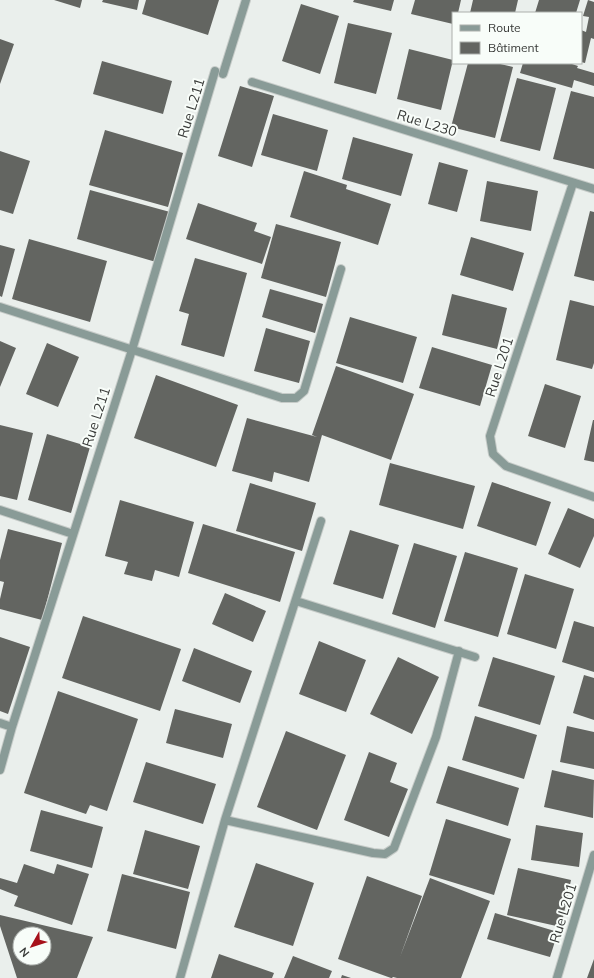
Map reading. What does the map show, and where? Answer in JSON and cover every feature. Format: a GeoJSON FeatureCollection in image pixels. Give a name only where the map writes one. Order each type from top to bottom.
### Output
{"type":"FeatureCollection","features":[{"type":"Feature","properties":{"kind":"street","name":"Rue L211"},"geometry":{"type":"LineString","coordinates":[[223,74],[246,0]]}},
{"type":"Feature","properties":{"kind":"street","name":"Rue L211"},"geometry":{"type":"LineString","coordinates":[[0,770],[12,727],[132,350],[215,71]]}},
{"type":"Feature","properties":{"kind":"street","name":"Rue L230"},"geometry":{"type":"LineString","coordinates":[[252,82],[594,189]]}},
{"type":"Feature","properties":{"kind":"street","name":"Rue L201"},"geometry":{"type":"LineString","coordinates":[[573,183],[490,436],[493,454],[506,466],[594,497]]}},
{"type":"Feature","properties":{"kind":"street"},"geometry":{"type":"LineString","coordinates":[[0,307],[282,398],[296,398],[304,391],[341,269]]}},
{"type":"Feature","properties":{"kind":"street"},"geometry":{"type":"LineString","coordinates":[[0,510],[73,534]]}},
{"type":"Feature","properties":{"kind":"street"},"geometry":{"type":"LineString","coordinates":[[180,978],[225,820],[321,521]]}},
{"type":"Feature","properties":{"kind":"street"},"geometry":{"type":"LineString","coordinates":[[296,601],[475,657]]}},
{"type":"Feature","properties":{"kind":"street"},"geometry":{"type":"LineString","coordinates":[[225,820],[373,853],[385,854],[394,848],[436,737],[459,651]]}},
{"type":"Feature","properties":{"kind":"street"},"geometry":{"type":"LineString","coordinates":[[0,723],[12,727]]}},
{"type":"Feature","properties":{"kind":"street","name":"Rue L201"},"geometry":{"type":"LineString","coordinates":[[557,978],[594,855]]}},
{"type":"Feature","properties":{"kind":"building"},"geometry":{"type":"Polygon","coordinates":[[[54,0],[82,0],[80,8],[54,0]]]}},
{"type":"Feature","properties":{"kind":"building"},"geometry":{"type":"Polygon","coordinates":[[[103,0],[139,0],[137,10],[102,2],[103,0]]]}},
{"type":"Feature","properties":{"kind":"building"},"geometry":{"type":"Polygon","coordinates":[[[146,0],[219,0],[208,35],[142,14],[146,0]]]}},
{"type":"Feature","properties":{"kind":"building"},"geometry":{"type":"Polygon","coordinates":[[[354,0],[394,0],[391,11],[353,2],[354,0]]]}},
{"type":"Feature","properties":{"kind":"building"},"geometry":{"type":"Polygon","coordinates":[[[415,0],[461,0],[458,12],[452,12],[452,24],[411,14],[415,0]]]}},
{"type":"Feature","properties":{"kind":"building"},"geometry":{"type":"Polygon","coordinates":[[[473,0],[518,0],[515,12],[470,12],[473,0]]]}},
{"type":"Feature","properties":{"kind":"building"},"geometry":{"type":"Polygon","coordinates":[[[539,0],[580,0],[576,12],[535,12],[539,0]]]}},
{"type":"Feature","properties":{"kind":"building"},"geometry":{"type":"Polygon","coordinates":[[[588,0],[594,2],[594,39],[591,38],[585,63],[582,62],[582,30],[586,32],[589,17],[583,16],[588,0]]]}},
{"type":"Feature","properties":{"kind":"building"},"geometry":{"type":"Polygon","coordinates":[[[301,4],[339,16],[320,74],[282,61],[301,4]]]}},
{"type":"Feature","properties":{"kind":"building"},"geometry":{"type":"Polygon","coordinates":[[[348,23],[392,33],[376,94],[334,83],[348,23]]]}},
{"type":"Feature","properties":{"kind":"building"},"geometry":{"type":"Polygon","coordinates":[[[0,39],[14,44],[0,84],[0,39]]]}},
{"type":"Feature","properties":{"kind":"building"},"geometry":{"type":"Polygon","coordinates":[[[409,49],[452,60],[441,110],[397,99],[409,49]]]}},
{"type":"Feature","properties":{"kind":"building"},"geometry":{"type":"Polygon","coordinates":[[[102,61],[172,81],[163,114],[93,94],[102,61]]]}},
{"type":"Feature","properties":{"kind":"building"},"geometry":{"type":"Polygon","coordinates":[[[468,64],[500,64],[513,67],[495,138],[451,127],[468,64]]]}},
{"type":"Feature","properties":{"kind":"building"},"geometry":{"type":"Polygon","coordinates":[[[523,64],[572,64],[578,66],[577,68],[594,73],[594,86],[574,80],[572,88],[520,73],[523,64]]]}},
{"type":"Feature","properties":{"kind":"building"},"geometry":{"type":"Polygon","coordinates":[[[517,78],[556,88],[540,151],[500,141],[517,78]]]}},
{"type":"Feature","properties":{"kind":"building"},"geometry":{"type":"Polygon","coordinates":[[[240,86],[274,96],[252,167],[218,156],[240,86]]]}},
{"type":"Feature","properties":{"kind":"building"},"geometry":{"type":"Polygon","coordinates":[[[571,91],[594,97],[594,169],[553,159],[571,91]]]}},
{"type":"Feature","properties":{"kind":"building"},"geometry":{"type":"Polygon","coordinates":[[[273,114],[328,130],[317,171],[261,155],[273,114]]]}},
{"type":"Feature","properties":{"kind":"building"},"geometry":{"type":"Polygon","coordinates":[[[105,130],[183,153],[168,207],[89,185],[105,130]]]}},
{"type":"Feature","properties":{"kind":"building"},"geometry":{"type":"Polygon","coordinates":[[[353,137],[413,154],[401,196],[342,179],[353,137]]]}},
{"type":"Feature","properties":{"kind":"building"},"geometry":{"type":"Polygon","coordinates":[[[0,151],[30,161],[13,214],[0,210],[0,151]]]}},
{"type":"Feature","properties":{"kind":"building"},"geometry":{"type":"Polygon","coordinates":[[[439,162],[468,170],[457,212],[428,204],[439,162]]]}},
{"type":"Feature","properties":{"kind":"building"},"geometry":{"type":"Polygon","coordinates":[[[304,171],[347,185],[346,189],[391,204],[378,245],[290,217],[304,171]]]}},
{"type":"Feature","properties":{"kind":"building"},"geometry":{"type":"Polygon","coordinates":[[[487,181],[538,191],[531,231],[480,221],[487,181]]]}},
{"type":"Feature","properties":{"kind":"building"},"geometry":{"type":"Polygon","coordinates":[[[90,190],[170,212],[156,262],[77,239],[90,190]]]}},
{"type":"Feature","properties":{"kind":"building"},"geometry":{"type":"Polygon","coordinates":[[[198,203],[257,223],[254,231],[271,237],[262,264],[186,239],[198,203]]]}},
{"type":"Feature","properties":{"kind":"building"},"geometry":{"type":"Polygon","coordinates":[[[590,211],[594,212],[594,281],[574,276],[590,211]]]}},
{"type":"Feature","properties":{"kind":"building"},"geometry":{"type":"Polygon","coordinates":[[[276,224],[341,242],[326,297],[261,278],[276,224]]]}},
{"type":"Feature","properties":{"kind":"building"},"geometry":{"type":"Polygon","coordinates":[[[471,237],[524,253],[513,291],[460,275],[471,237]]]}},
{"type":"Feature","properties":{"kind":"building"},"geometry":{"type":"Polygon","coordinates":[[[29,239],[107,261],[90,322],[12,299],[29,239]]]}},
{"type":"Feature","properties":{"kind":"building"},"geometry":{"type":"Polygon","coordinates":[[[0,245],[15,249],[2,297],[0,296],[0,245]]]}},
{"type":"Feature","properties":{"kind":"building"},"geometry":{"type":"Polygon","coordinates":[[[195,258],[247,273],[224,357],[181,345],[189,314],[179,311],[195,258]]]}},
{"type":"Feature","properties":{"kind":"building"},"geometry":{"type":"Polygon","coordinates":[[[270,289],[323,304],[315,333],[262,317],[270,289]]]}},
{"type":"Feature","properties":{"kind":"building"},"geometry":{"type":"Polygon","coordinates":[[[452,294],[507,308],[497,349],[442,335],[452,294]]]}},
{"type":"Feature","properties":{"kind":"building"},"geometry":{"type":"Polygon","coordinates":[[[570,300],[594,306],[594,363],[592,369],[556,360],[570,300]]]}},
{"type":"Feature","properties":{"kind":"building"},"geometry":{"type":"Polygon","coordinates":[[[350,317],[417,337],[403,383],[336,363],[350,317]]]}},
{"type":"Feature","properties":{"kind":"building"},"geometry":{"type":"Polygon","coordinates":[[[266,328],[310,341],[299,383],[254,371],[266,328]]]}},
{"type":"Feature","properties":{"kind":"building"},"geometry":{"type":"Polygon","coordinates":[[[0,341],[16,348],[0,387],[0,341]]]}},
{"type":"Feature","properties":{"kind":"building"},"geometry":{"type":"Polygon","coordinates":[[[47,343],[79,357],[58,407],[26,394],[47,343]]]}},
{"type":"Feature","properties":{"kind":"building"},"geometry":{"type":"Polygon","coordinates":[[[432,347],[492,365],[480,406],[419,388],[432,347]]]}},
{"type":"Feature","properties":{"kind":"building"},"geometry":{"type":"Polygon","coordinates":[[[336,366],[414,394],[391,460],[322,435],[309,482],[274,472],[272,482],[232,471],[247,418],[317,437],[312,435],[336,366]]]}},
{"type":"Feature","properties":{"kind":"building"},"geometry":{"type":"Polygon","coordinates":[[[156,375],[238,405],[216,467],[134,438],[156,375]]]}},
{"type":"Feature","properties":{"kind":"building"},"geometry":{"type":"Polygon","coordinates":[[[545,384],[581,396],[565,448],[528,436],[545,384]]]}},
{"type":"Feature","properties":{"kind":"building"},"geometry":{"type":"Polygon","coordinates":[[[594,420],[594,462],[584,460],[594,420]]]}},
{"type":"Feature","properties":{"kind":"building"},"geometry":{"type":"Polygon","coordinates":[[[0,425],[33,433],[17,500],[0,496],[0,425]]]}},
{"type":"Feature","properties":{"kind":"building"},"geometry":{"type":"Polygon","coordinates":[[[47,434],[90,447],[71,513],[28,500],[47,434]]]}},
{"type":"Feature","properties":{"kind":"building"},"geometry":{"type":"Polygon","coordinates":[[[390,463],[475,486],[463,529],[379,505],[390,463]]]}},
{"type":"Feature","properties":{"kind":"building"},"geometry":{"type":"Polygon","coordinates":[[[492,482],[551,502],[536,546],[477,526],[492,482]]]}},
{"type":"Feature","properties":{"kind":"building"},"geometry":{"type":"Polygon","coordinates":[[[250,483],[316,503],[302,551],[236,531],[250,483]]]}},
{"type":"Feature","properties":{"kind":"building"},"geometry":{"type":"Polygon","coordinates":[[[120,500],[194,522],[179,577],[155,570],[152,581],[124,574],[128,562],[105,556],[120,500]]]}},
{"type":"Feature","properties":{"kind":"building"},"geometry":{"type":"Polygon","coordinates":[[[568,508],[594,519],[594,536],[580,568],[548,554],[568,508]]]}},
{"type":"Feature","properties":{"kind":"building"},"geometry":{"type":"Polygon","coordinates":[[[203,524],[295,552],[280,602],[188,573],[203,524]]]}},
{"type":"Feature","properties":{"kind":"building"},"geometry":{"type":"Polygon","coordinates":[[[8,529],[62,543],[42,620],[0,609],[0,599],[4,582],[0,581],[0,560],[8,529]]]}},
{"type":"Feature","properties":{"kind":"building"},"geometry":{"type":"Polygon","coordinates":[[[350,530],[399,545],[383,599],[333,584],[350,530]]]}},
{"type":"Feature","properties":{"kind":"building"},"geometry":{"type":"Polygon","coordinates":[[[414,543],[457,556],[435,628],[392,614],[414,543]]]}},
{"type":"Feature","properties":{"kind":"building"},"geometry":{"type":"Polygon","coordinates":[[[465,552],[518,568],[498,637],[444,621],[465,552]]]}},
{"type":"Feature","properties":{"kind":"building"},"geometry":{"type":"Polygon","coordinates":[[[525,574],[574,589],[556,649],[507,634],[525,574]]]}},
{"type":"Feature","properties":{"kind":"building"},"geometry":{"type":"Polygon","coordinates":[[[225,593],[266,611],[253,642],[212,624],[225,593]]]}},
{"type":"Feature","properties":{"kind":"building"},"geometry":{"type":"Polygon","coordinates":[[[83,616],[181,649],[160,711],[62,678],[83,616]]]}},
{"type":"Feature","properties":{"kind":"building"},"geometry":{"type":"Polygon","coordinates":[[[574,621],[594,627],[594,672],[562,662],[574,621]]]}},
{"type":"Feature","properties":{"kind":"building"},"geometry":{"type":"Polygon","coordinates":[[[0,637],[30,647],[8,714],[0,711],[0,637]]]}},
{"type":"Feature","properties":{"kind":"building"},"geometry":{"type":"Polygon","coordinates":[[[319,641],[366,660],[346,712],[299,694],[319,641]]]}},
{"type":"Feature","properties":{"kind":"building"},"geometry":{"type":"Polygon","coordinates":[[[194,648],[252,671],[240,703],[182,681],[194,648]]]}},
{"type":"Feature","properties":{"kind":"building"},"geometry":{"type":"Polygon","coordinates":[[[398,657],[439,677],[412,734],[370,714],[398,657]]]}},
{"type":"Feature","properties":{"kind":"building"},"geometry":{"type":"Polygon","coordinates":[[[493,657],[555,676],[540,725],[478,706],[493,657]]]}},
{"type":"Feature","properties":{"kind":"building"},"geometry":{"type":"Polygon","coordinates":[[[584,675],[594,678],[594,720],[573,713],[584,675]]]}},
{"type":"Feature","properties":{"kind":"building"},"geometry":{"type":"Polygon","coordinates":[[[58,691],[138,719],[107,811],[90,805],[86,814],[24,793],[58,691]]]}},
{"type":"Feature","properties":{"kind":"building"},"geometry":{"type":"Polygon","coordinates":[[[175,709],[232,724],[223,758],[166,743],[175,709]]]}},
{"type":"Feature","properties":{"kind":"building"},"geometry":{"type":"Polygon","coordinates":[[[475,716],[537,735],[524,779],[462,760],[475,716]]]}},
{"type":"Feature","properties":{"kind":"building"},"geometry":{"type":"Polygon","coordinates":[[[567,726],[594,732],[594,769],[560,762],[567,726]]]}},
{"type":"Feature","properties":{"kind":"building"},"geometry":{"type":"Polygon","coordinates":[[[286,731],[346,755],[317,830],[257,807],[286,731]]]}},
{"type":"Feature","properties":{"kind":"building"},"geometry":{"type":"Polygon","coordinates":[[[369,752],[397,763],[390,782],[408,789],[389,837],[344,820],[369,752]]]}},
{"type":"Feature","properties":{"kind":"building"},"geometry":{"type":"Polygon","coordinates":[[[146,762],[216,784],[203,824],[133,802],[146,762]]]}},
{"type":"Feature","properties":{"kind":"building"},"geometry":{"type":"Polygon","coordinates":[[[448,766],[519,788],[508,826],[436,803],[448,766]]]}},
{"type":"Feature","properties":{"kind":"building"},"geometry":{"type":"Polygon","coordinates":[[[552,770],[594,780],[593,818],[544,807],[552,770]]]}},
{"type":"Feature","properties":{"kind":"building"},"geometry":{"type":"Polygon","coordinates":[[[41,810],[103,827],[92,868],[30,851],[41,810]]]}},
{"type":"Feature","properties":{"kind":"building"},"geometry":{"type":"Polygon","coordinates":[[[446,819],[511,839],[494,895],[429,875],[446,819]]]}},
{"type":"Feature","properties":{"kind":"building"},"geometry":{"type":"Polygon","coordinates":[[[536,825],[583,833],[579,867],[531,860],[536,825]]]}},
{"type":"Feature","properties":{"kind":"building"},"geometry":{"type":"Polygon","coordinates":[[[145,830],[200,846],[188,889],[133,874],[145,830]]]}},
{"type":"Feature","properties":{"kind":"building"},"geometry":{"type":"Polygon","coordinates":[[[256,863],[314,883],[293,946],[234,927],[256,863]]]}},
{"type":"Feature","properties":{"kind":"building"},"geometry":{"type":"Polygon","coordinates":[[[24,864],[54,874],[57,864],[89,874],[72,925],[14,906],[18,896],[0,889],[0,878],[17,883],[24,864]]]}},
{"type":"Feature","properties":{"kind":"building"},"geometry":{"type":"Polygon","coordinates":[[[518,868],[571,880],[561,927],[507,915],[518,868]]]}},
{"type":"Feature","properties":{"kind":"building"},"geometry":{"type":"Polygon","coordinates":[[[122,874],[190,892],[176,949],[107,931],[122,874]]]}},
{"type":"Feature","properties":{"kind":"building"},"geometry":{"type":"Polygon","coordinates":[[[367,876],[422,896],[400,957],[430,878],[490,901],[461,978],[391,978],[338,959],[367,876]]]}},
{"type":"Feature","properties":{"kind":"building"},"geometry":{"type":"Polygon","coordinates":[[[495,913],[558,932],[550,957],[487,939],[495,913]]]}},
{"type":"Feature","properties":{"kind":"building"},"geometry":{"type":"Polygon","coordinates":[[[0,915],[46,926],[12,926],[12,963],[0,926],[0,915]]]}},
{"type":"Feature","properties":{"kind":"building"},"geometry":{"type":"Polygon","coordinates":[[[52,927],[93,937],[77,978],[17,978],[13,966],[52,966],[52,927]]]}},
{"type":"Feature","properties":{"kind":"building"},"geometry":{"type":"Polygon","coordinates":[[[219,954],[274,973],[272,978],[211,978],[219,954]]]}},
{"type":"Feature","properties":{"kind":"building"},"geometry":{"type":"Polygon","coordinates":[[[293,956],[332,971],[329,978],[284,978],[293,956]]]}},
{"type":"Feature","properties":{"kind":"building"},"geometry":{"type":"Polygon","coordinates":[[[594,959],[594,978],[587,978],[594,959]]]}},
{"type":"Feature","properties":{"kind":"building"},"geometry":{"type":"Polygon","coordinates":[[[342,975],[351,978],[341,978],[342,975]]]}}]}
